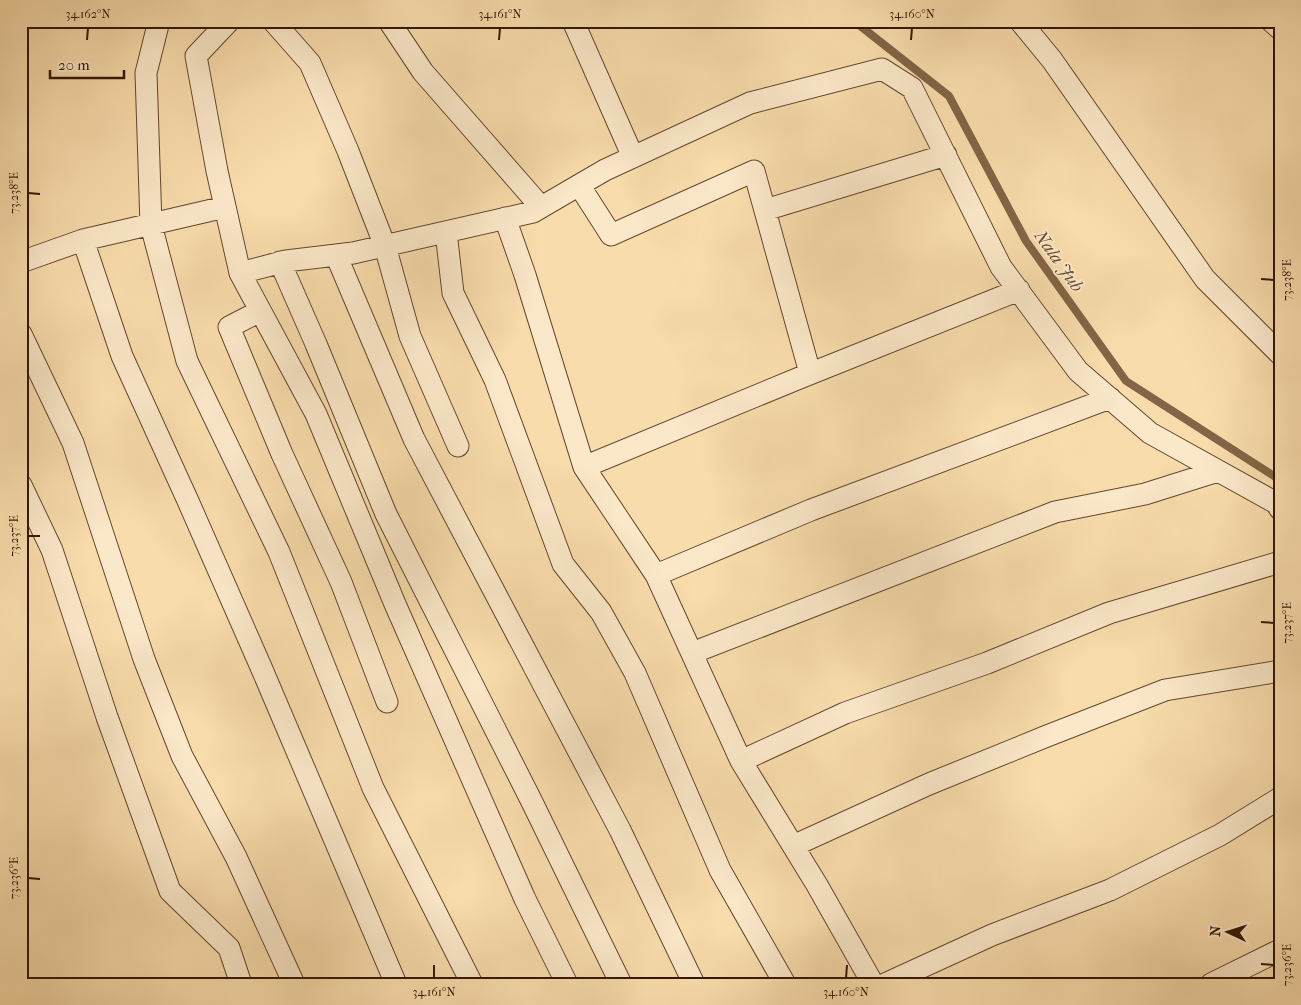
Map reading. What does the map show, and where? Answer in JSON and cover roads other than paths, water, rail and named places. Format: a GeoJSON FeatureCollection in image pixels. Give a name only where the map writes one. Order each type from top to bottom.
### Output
{"type":"FeatureCollection","features":[{"type":"Feature","properties":{"kind":"street"},"geometry":{"type":"LineString","coordinates":[[159,21],[146,73],[151,224],[187,361],[279,552],[373,788],[472,984]]}},
{"type":"Feature","properties":{"kind":"street"},"geometry":{"type":"LineString","coordinates":[[229,21],[196,56],[217,171],[240,273],[316,414],[396,604],[521,890],[567,984]]}},
{"type":"Feature","properties":{"kind":"street"},"geometry":{"type":"LineString","coordinates":[[274,21],[310,63],[348,151],[385,246],[410,336],[458,446]]}},
{"type":"Feature","properties":{"kind":"street"},"geometry":{"type":"LineString","coordinates":[[389,21],[423,72],[541,207]]}},
{"type":"Feature","properties":{"kind":"street"},"geometry":{"type":"LineString","coordinates":[[573,21],[633,157]]}},
{"type":"Feature","properties":{"kind":"street"},"geometry":{"type":"LineString","coordinates":[[1020,21],[1052,60],[1205,279],[1280,354]]}},
{"type":"Feature","properties":{"kind":"street"},"geometry":{"type":"LineString","coordinates":[[1271,21],[1280,29]]}},
{"type":"Feature","properties":{"kind":"street"},"geometry":{"type":"LineString","coordinates":[[240,273],[280,262],[353,253],[533,212],[605,170],[750,103],[882,69],[912,88],[1001,266],[1078,371],[1150,433],[1276,503],[1280,509]]}},
{"type":"Feature","properties":{"kind":"street"},"geometry":{"type":"LineString","coordinates":[[765,210],[946,155]]}},
{"type":"Feature","properties":{"kind":"street"},"geometry":{"type":"LineString","coordinates":[[579,185],[611,235],[754,171],[810,373]]}},
{"type":"Feature","properties":{"kind":"street"},"geometry":{"type":"LineString","coordinates":[[21,262],[83,240],[225,208]]}},
{"type":"Feature","properties":{"kind":"street"},"geometry":{"type":"LineString","coordinates":[[505,218],[525,275],[584,467],[656,575],[741,761],[794,846],[873,984]]}},
{"type":"Feature","properties":{"kind":"street"},"geometry":{"type":"LineString","coordinates":[[446,232],[453,293],[495,380],[564,564],[601,612],[635,672],[720,870],[785,984]]}},
{"type":"Feature","properties":{"kind":"street"},"geometry":{"type":"LineString","coordinates":[[83,240],[122,356],[188,501],[396,984]]}},
{"type":"Feature","properties":{"kind":"street"},"geometry":{"type":"LineString","coordinates":[[336,255],[414,439],[620,830],[694,984]]}},
{"type":"Feature","properties":{"kind":"street"},"geometry":{"type":"LineString","coordinates":[[280,262],[386,514],[621,984]]}},
{"type":"Feature","properties":{"kind":"street"},"geometry":{"type":"LineString","coordinates":[[584,467],[810,373],[1019,290]]}},
{"type":"Feature","properties":{"kind":"street"},"geometry":{"type":"LineString","coordinates":[[260,311],[229,327],[282,454],[341,582],[386,702]]}},
{"type":"Feature","properties":{"kind":"street"},"geometry":{"type":"LineString","coordinates":[[21,334],[73,443],[144,659],[182,756],[236,857],[294,984]]}},
{"type":"Feature","properties":{"kind":"street"},"geometry":{"type":"LineString","coordinates":[[656,575],[811,510],[1110,398]]}},
{"type":"Feature","properties":{"kind":"street"},"geometry":{"type":"LineString","coordinates":[[692,653],[1055,512],[1145,494],[1218,471]]}},
{"type":"Feature","properties":{"kind":"street"},"geometry":{"type":"LineString","coordinates":[[21,485],[52,550],[107,717],[170,891],[229,948],[242,984]]}},
{"type":"Feature","properties":{"kind":"street"},"geometry":{"type":"LineString","coordinates":[[741,761],[845,713],[987,663],[1109,613],[1280,562]]}},
{"type":"Feature","properties":{"kind":"street"},"geometry":{"type":"LineString","coordinates":[[794,846],[929,784],[1165,690],[1280,671]]}},
{"type":"Feature","properties":{"kind":"street"},"geometry":{"type":"LineString","coordinates":[[885,984],[992,934],[1110,890],[1220,835],[1280,798]]}},
{"type":"Feature","properties":{"kind":"street"},"geometry":{"type":"LineString","coordinates":[[1211,984],[1280,950]]}},
{"type":"Feature","properties":{"kind":"waterway","name":"Nala Jub"},"geometry":{"type":"LineString","coordinates":[[854,21],[949,96],[1026,241],[1126,381],[1280,480]]}}]}
